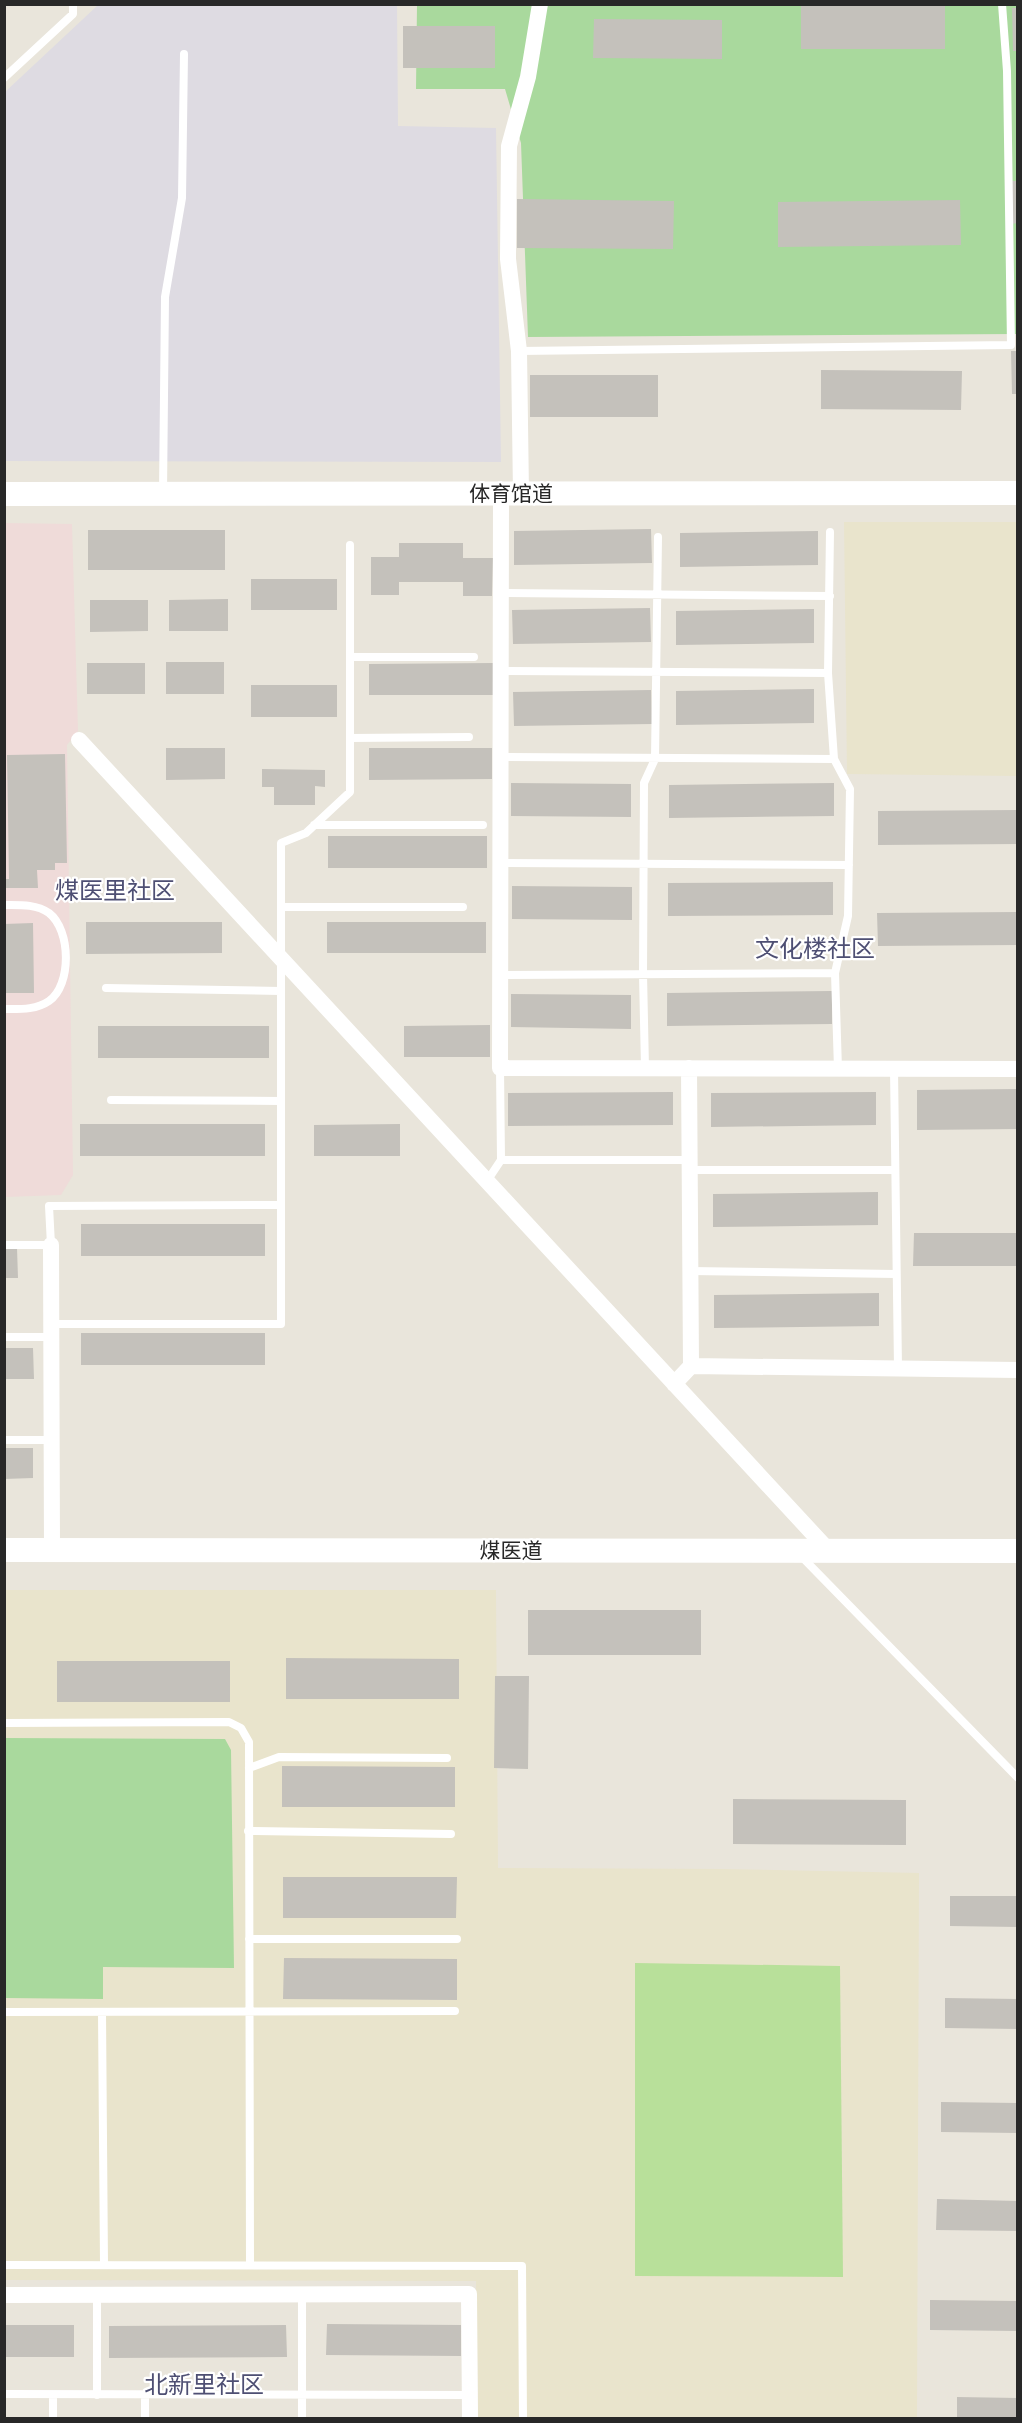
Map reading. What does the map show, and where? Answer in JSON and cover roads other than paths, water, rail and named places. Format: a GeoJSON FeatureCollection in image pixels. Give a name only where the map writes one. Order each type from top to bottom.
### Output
{"type":"FeatureCollection","features":[{"type":"Feature","properties":{"kind":"street"},"geometry":{"type":"LineString","coordinates":[[540,4],[528,77],[509,146],[508,259],[519,351],[511,494],[501,593],[500,1068],[1017,1069]]}},
{"type":"Feature","properties":{"kind":"street","name":"体育馆道"},"geometry":{"type":"LineString","coordinates":[[4,494],[1017,493]]}},
{"type":"Feature","properties":{"kind":"street"},"geometry":{"type":"LineString","coordinates":[[79,740],[830,1552]]}},
{"type":"Feature","properties":{"kind":"street"},"geometry":{"type":"LineString","coordinates":[[674,1384],[691,1366],[689,1068]]}},
{"type":"Feature","properties":{"kind":"street"},"geometry":{"type":"LineString","coordinates":[[51,1245],[52,1550]]}},
{"type":"Feature","properties":{"kind":"street"},"geometry":{"type":"LineString","coordinates":[[691,1366],[1017,1370]]}},
{"type":"Feature","properties":{"kind":"street","name":"煤医道"},"geometry":{"type":"LineString","coordinates":[[4,1550],[1017,1551]]}},
{"type":"Feature","properties":{"kind":"street"},"geometry":{"type":"LineString","coordinates":[[4,2295],[469,2294],[470,2418]]}},
{"type":"Feature","properties":{"kind":"lane"},"geometry":{"type":"LineString","coordinates":[[4,78],[73,14],[73,4]]}},
{"type":"Feature","properties":{"kind":"lane"},"geometry":{"type":"LineString","coordinates":[[519,351],[1011,345],[1007,71],[1002,4]]}},
{"type":"Feature","properties":{"kind":"lane"},"geometry":{"type":"LineString","coordinates":[[163,493],[165,297],[182,198],[184,54]]}},
{"type":"Feature","properties":{"kind":"lane"},"geometry":{"type":"LineString","coordinates":[[830,532],[828,673],[834,759],[850,789],[848,916],[835,973],[838,1069]]}},
{"type":"Feature","properties":{"kind":"lane"},"geometry":{"type":"LineString","coordinates":[[645,1068],[644,783],[655,759],[658,537]]}},
{"type":"Feature","properties":{"kind":"lane"},"geometry":{"type":"LineString","coordinates":[[4,1337],[52,1331],[281,1324],[281,843],[306,833],[350,792],[350,545]]}},
{"type":"Feature","properties":{"kind":"lane"},"geometry":{"type":"LineString","coordinates":[[501,593],[830,596]]}},
{"type":"Feature","properties":{"kind":"lane"},"geometry":{"type":"LineString","coordinates":[[350,657],[474,657]]}},
{"type":"Feature","properties":{"kind":"lane"},"geometry":{"type":"LineString","coordinates":[[501,671],[828,673]]}},
{"type":"Feature","properties":{"kind":"lane"},"geometry":{"type":"LineString","coordinates":[[350,738],[469,737]]}},
{"type":"Feature","properties":{"kind":"lane"},"geometry":{"type":"LineString","coordinates":[[501,757],[834,759]]}},
{"type":"Feature","properties":{"kind":"lane"},"geometry":{"type":"LineString","coordinates":[[314,825],[483,825]]}},
{"type":"Feature","properties":{"kind":"lane"},"geometry":{"type":"LineString","coordinates":[[501,863],[849,865]]}},
{"type":"Feature","properties":{"kind":"lane"},"geometry":{"type":"LineString","coordinates":[[4,905],[26,905],[39,908],[58,923],[64,940],[65,974],[61,987],[49,1001],[28,1008],[4,1009]]}},
{"type":"Feature","properties":{"kind":"lane"},"geometry":{"type":"LineString","coordinates":[[281,907],[463,907]]}},
{"type":"Feature","properties":{"kind":"lane"},"geometry":{"type":"LineString","coordinates":[[500,975],[835,973]]}},
{"type":"Feature","properties":{"kind":"lane"},"geometry":{"type":"LineString","coordinates":[[106,988],[281,991]]}},
{"type":"Feature","properties":{"kind":"lane"},"geometry":{"type":"LineString","coordinates":[[487,1181],[501,1160],[500,1068]]}},
{"type":"Feature","properties":{"kind":"lane"},"geometry":{"type":"LineString","coordinates":[[894,1069],[898,1368]]}},
{"type":"Feature","properties":{"kind":"lane"},"geometry":{"type":"LineString","coordinates":[[111,1100],[281,1101]]}},
{"type":"Feature","properties":{"kind":"lane"},"geometry":{"type":"LineString","coordinates":[[501,1160],[894,1170]]}},
{"type":"Feature","properties":{"kind":"lane"},"geometry":{"type":"LineString","coordinates":[[4,1245],[51,1245],[49,1206],[281,1205]]}},
{"type":"Feature","properties":{"kind":"lane"},"geometry":{"type":"LineString","coordinates":[[690,1271],[896,1274]]}},
{"type":"Feature","properties":{"kind":"lane"},"geometry":{"type":"LineString","coordinates":[[4,1440],[52,1440]]}},
{"type":"Feature","properties":{"kind":"lane"},"geometry":{"type":"LineString","coordinates":[[797,1552],[1017,1778]]}},
{"type":"Feature","properties":{"kind":"lane"},"geometry":{"type":"LineString","coordinates":[[4,1723],[228,1722],[241,1728],[249,1742],[250,2265]]}},
{"type":"Feature","properties":{"kind":"lane"},"geometry":{"type":"LineString","coordinates":[[249,1768],[279,1757],[447,1758]]}},
{"type":"Feature","properties":{"kind":"lane"},"geometry":{"type":"LineString","coordinates":[[248,1831],[451,1834]]}},
{"type":"Feature","properties":{"kind":"lane"},"geometry":{"type":"LineString","coordinates":[[249,1938],[457,1938]]}},
{"type":"Feature","properties":{"kind":"lane"},"geometry":{"type":"LineString","coordinates":[[4,2012],[454,2012]]}},
{"type":"Feature","properties":{"kind":"lane"},"geometry":{"type":"LineString","coordinates":[[102,2012],[104,2265]]}},
{"type":"Feature","properties":{"kind":"lane"},"geometry":{"type":"LineString","coordinates":[[4,2265],[522,2266],[523,2418]]}},
{"type":"Feature","properties":{"kind":"lane"},"geometry":{"type":"LineString","coordinates":[[302,2294],[302,2418]]}},
{"type":"Feature","properties":{"kind":"lane"},"geometry":{"type":"LineString","coordinates":[[97,2295],[97,2394]]}},
{"type":"Feature","properties":{"kind":"lane"},"geometry":{"type":"LineString","coordinates":[[4,2394],[470,2395]]}},
{"type":"Feature","properties":{"kind":"lane"},"geometry":{"type":"LineString","coordinates":[[53,2394],[53,2418]]}},
{"type":"Feature","properties":{"kind":"lane"},"geometry":{"type":"LineString","coordinates":[[145,2394],[145,2418]]}},
{"type":"Feature","properties":{"kind":"district","name":"煤医里社区"},"geometry":{"type":"Point","coordinates":[115,891]}},
{"type":"Feature","properties":{"kind":"district","name":"文化楼社区"},"geometry":{"type":"Point","coordinates":[815,949]}},
{"type":"Feature","properties":{"kind":"district","name":"北新里社区"},"geometry":{"type":"Point","coordinates":[204,2385]}}]}
